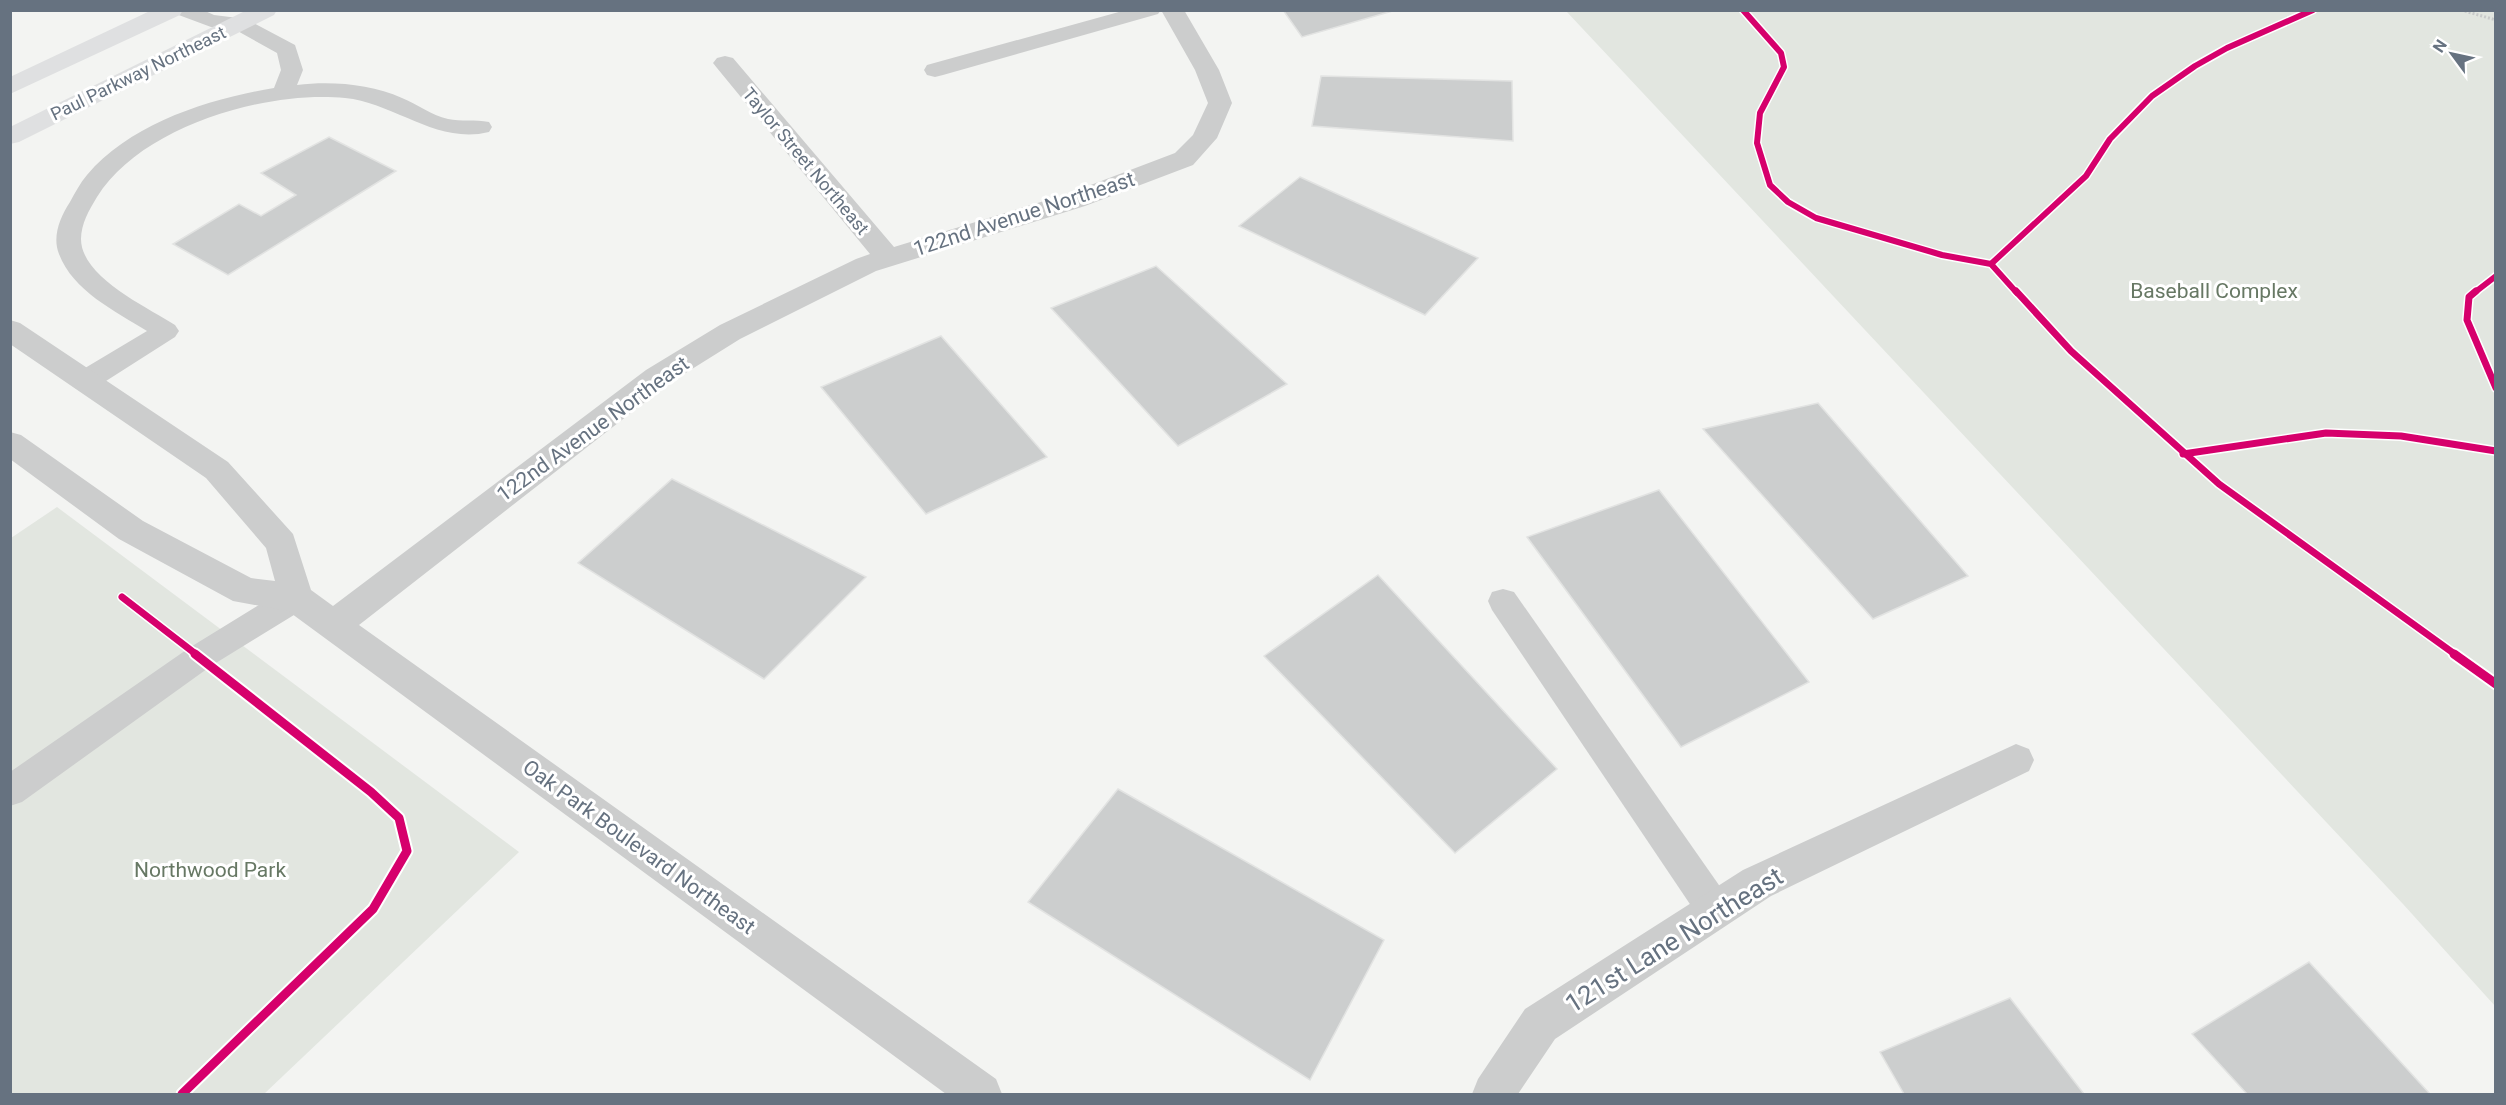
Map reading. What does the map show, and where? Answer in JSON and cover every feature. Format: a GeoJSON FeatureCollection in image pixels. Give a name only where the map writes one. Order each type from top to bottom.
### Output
{"type":"FeatureCollection","features":[{"type":"Feature","properties":{"kind":"street","name":"Paul Parkway Northeast"},"geometry":{"type":"LineString","coordinates":[[10,87],[172,10]]}},
{"type":"Feature","properties":{"kind":"street","name":"Paul Parkway Northeast"},"geometry":{"type":"LineString","coordinates":[[10,137],[266,10]]}},
{"type":"Feature","properties":{"kind":"street","name":"122nd Avenue Northeast"},"geometry":{"type":"LineString","coordinates":[[333,626],[657,377],[730,332],[866,265],[1076,200],[1184,159],[1204,138],[1220,103],[1207,70],[1172,10]]}},
{"type":"Feature","properties":{"kind":"street","name":"Taylor Street Northeast"},"geometry":{"type":"LineString","coordinates":[[725,63],[888,258]]}},
{"type":"Feature","properties":{"kind":"street"},"geometry":{"type":"LineString","coordinates":[[10,330],[216,470],[281,543],[296,598]]}},
{"type":"Feature","properties":{"kind":"street","name":"Oak Park Boulevard Northeast"},"geometry":{"type":"LineString","coordinates":[[10,443],[131,531],[245,591],[296,598],[981,1095]]}},
{"type":"Feature","properties":{"kind":"street","name":"121st Lane Northeast"},"geometry":{"type":"LineString","coordinates":[[1493,1095],[1540,1024],[1757,883],[2016,760]]}},
{"type":"Feature","properties":{"kind":"lane"},"geometry":{"type":"LineString","coordinates":[[183,10],[211,21],[239,23],[287,50],[292,70],[283,94]]}},
{"type":"Feature","properties":{"kind":"lane"},"geometry":{"type":"LineString","coordinates":[[935,70],[1151,10]]}},
{"type":"Feature","properties":{"kind":"lane"},"geometry":{"type":"LineString","coordinates":[[85,381],[166,330],[87,278],[71,254],[69,226],[85,193],[116,158],[159,130],[234,104],[301,91],[346,91],[390,101],[444,125],[481,128]]}},
{"type":"Feature","properties":{"kind":"lane"},"geometry":{"type":"LineString","coordinates":[[10,791],[200,657],[296,598]]}},
{"type":"Feature","properties":{"kind":"lane"},"geometry":{"type":"LineString","coordinates":[[1503,601],[1715,910]]}},
{"type":"Feature","properties":{"kind":"path"},"geometry":{"type":"LineString","coordinates":[[2461,10],[2496,20]]}},
{"type":"Feature","properties":{"kind":"green space","name":"Baseball Complex"},"geometry":{"type":"Polygon","coordinates":[[[1566,11],[2495,11],[2495,1006],[2403,904],[1566,11]]]}},
{"type":"Feature","properties":{"kind":"green space","name":"Northwood Park"},"geometry":{"type":"Polygon","coordinates":[[[57,507],[519,852],[264,1094],[11,1094],[11,538],[57,507]]]}},
{"type":"Feature","properties":{"kind":"building"},"geometry":{"type":"Polygon","coordinates":[[[1283,10],[1396,10],[1302,37],[1283,10]]]}},
{"type":"Feature","properties":{"kind":"building"},"geometry":{"type":"Polygon","coordinates":[[[1321,76],[1512,81],[1513,141],[1312,126],[1321,76]]]}},
{"type":"Feature","properties":{"kind":"building"},"geometry":{"type":"Polygon","coordinates":[[[329,137],[396,171],[228,275],[173,244],[239,204],[261,216],[296,195],[261,173],[329,137]]]}},
{"type":"Feature","properties":{"kind":"building"},"geometry":{"type":"Polygon","coordinates":[[[1300,177],[1478,258],[1425,315],[1239,226],[1300,177]]]}},
{"type":"Feature","properties":{"kind":"building"},"geometry":{"type":"Polygon","coordinates":[[[1156,266],[1287,384],[1178,446],[1051,308],[1156,266]]]}},
{"type":"Feature","properties":{"kind":"building"},"geometry":{"type":"Polygon","coordinates":[[[941,336],[1047,457],[926,514],[821,387],[941,336]]]}},
{"type":"Feature","properties":{"kind":"building"},"geometry":{"type":"Polygon","coordinates":[[[1818,403],[1968,576],[1873,619],[1703,429],[1818,403]]]}},
{"type":"Feature","properties":{"kind":"building"},"geometry":{"type":"Polygon","coordinates":[[[672,479],[866,577],[764,679],[578,563],[672,479]]]}},
{"type":"Feature","properties":{"kind":"building"},"geometry":{"type":"Polygon","coordinates":[[[1659,490],[1809,682],[1681,747],[1527,537],[1659,490]]]}},
{"type":"Feature","properties":{"kind":"building"},"geometry":{"type":"Polygon","coordinates":[[[1378,575],[1557,769],[1455,853],[1264,656],[1378,575]]]}},
{"type":"Feature","properties":{"kind":"building"},"geometry":{"type":"Polygon","coordinates":[[[1118,789],[1384,940],[1310,1080],[1028,902],[1118,789]]]}},
{"type":"Feature","properties":{"kind":"building"},"geometry":{"type":"Polygon","coordinates":[[[2309,962],[2430,1094],[2247,1094],[2192,1034],[2309,962]]]}},
{"type":"Feature","properties":{"kind":"building"},"geometry":{"type":"Polygon","coordinates":[[[2010,998],[2084,1094],[1904,1094],[1880,1052],[2010,998]]]}},
{"type":"Feature","properties":{"kind":"cycle path"},"geometry":{"type":"LineString","coordinates":[[1743,10],[1781,53],[1784,67],[1760,113],[1757,143],[1770,185],[1788,202],[1816,218],[1852,230],[1942,255],[1991,264],[2071,351],[2219,484],[2496,684]]}},
{"type":"Feature","properties":{"kind":"cycle path"},"geometry":{"type":"LineString","coordinates":[[1991,264],[2086,176],[2110,139],[2152,96],[2195,66],[2227,48],[2313,10]]}},
{"type":"Feature","properties":{"kind":"cycle path"},"geometry":{"type":"LineString","coordinates":[[2496,276],[2469,297],[2467,320],[2496,388]]}},
{"type":"Feature","properties":{"kind":"cycle path"},"geometry":{"type":"LineString","coordinates":[[2183,454],[2326,433],[2401,436],[2496,451]]}},
{"type":"Feature","properties":{"kind":"cycle path"},"geometry":{"type":"LineString","coordinates":[[122,597],[371,792],[399,818],[407,851],[373,909],[182,1094]]}}]}
